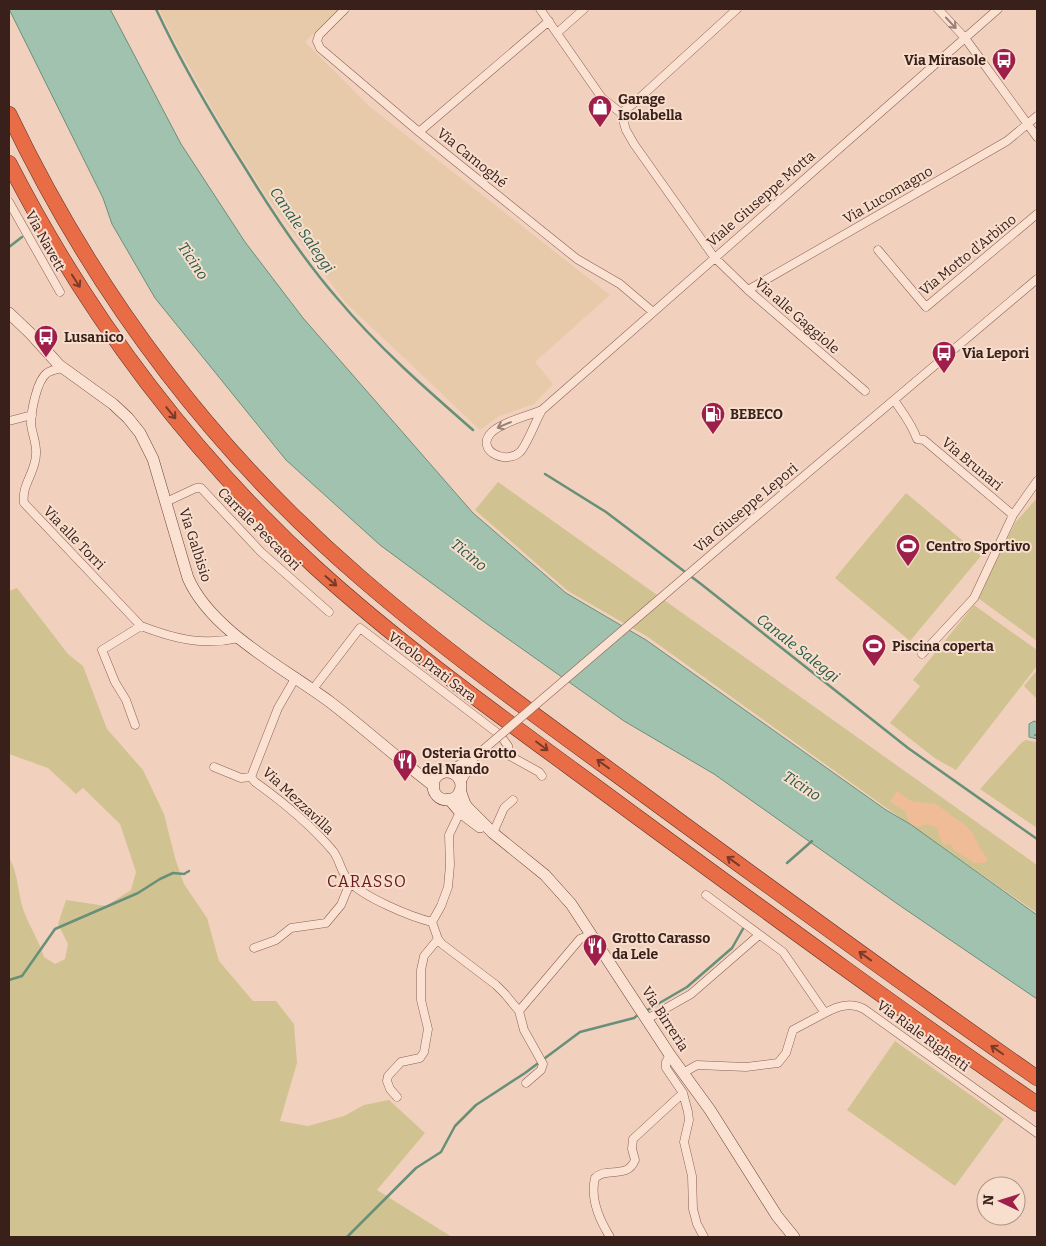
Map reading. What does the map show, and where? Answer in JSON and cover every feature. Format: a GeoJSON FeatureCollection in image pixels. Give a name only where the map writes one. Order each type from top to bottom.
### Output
{"type":"FeatureCollection","features":[{"type":"Feature","properties":{"kind":"highway"},"geometry":{"type":"LineString","coordinates":[[9,114],[63,219],[97,275],[140,339],[174,384],[229,450],[327,548],[398,609],[513,698],[762,881],[1037,1078]]}},
{"type":"Feature","properties":{"kind":"highway"},"geometry":{"type":"LineString","coordinates":[[9,162],[28,200],[69,271],[104,324],[156,395],[236,488],[317,568],[425,658],[572,768],[831,958],[1037,1104]]}},
{"type":"Feature","properties":{"kind":"street","name":"Via Camoghé"},"geometry":{"type":"LineString","coordinates":[[345,9],[319,35],[318,44],[420,132],[577,258],[620,284],[653,312]]}},
{"type":"Feature","properties":{"kind":"street"},"geometry":{"type":"LineString","coordinates":[[540,9],[602,98],[621,113],[737,9]]}},
{"type":"Feature","properties":{"kind":"street"},"geometry":{"type":"LineString","coordinates":[[557,33],[584,9]]}},
{"type":"Feature","properties":{"kind":"street"},"geometry":{"type":"LineString","coordinates":[[938,9],[965,38],[1037,137]]}},
{"type":"Feature","properties":{"kind":"street","name":"Viale Giuseppe Motta"},"geometry":{"type":"LineString","coordinates":[[542,410],[520,452],[512,456],[501,457],[491,452],[488,448],[487,440],[493,430],[542,410],[998,9]]}},
{"type":"Feature","properties":{"kind":"street"},"geometry":{"type":"LineString","coordinates":[[420,132],[549,21]]}},
{"type":"Feature","properties":{"kind":"street","name":"Via alle Gaggiole"},"geometry":{"type":"LineString","coordinates":[[621,113],[626,130],[634,144],[714,257],[748,290],[865,391]]}},
{"type":"Feature","properties":{"kind":"street","name":"Via Lucomagno"},"geometry":{"type":"LineString","coordinates":[[748,290],[1007,141],[1037,116]]}},
{"type":"Feature","properties":{"kind":"street","name":"Via Navett"},"geometry":{"type":"LineString","coordinates":[[9,202],[60,292]]}},
{"type":"Feature","properties":{"kind":"street","name":"Via Motto d'Arbino"},"geometry":{"type":"LineString","coordinates":[[878,250],[926,308],[1037,214]]}},
{"type":"Feature","properties":{"kind":"street","name":"Via Giuseppe Lepori"},"geometry":{"type":"LineString","coordinates":[[440,778],[460,764],[475,757],[1037,278]]}},
{"type":"Feature","properties":{"kind":"street","name":"Via Galbisio"},"geometry":{"type":"LineString","coordinates":[[9,313],[62,368],[113,404],[134,425],[149,449],[183,563],[195,593],[212,614],[239,638],[362,726],[418,773],[440,778]]}},
{"type":"Feature","properties":{"kind":"street","name":"Via alle Torri"},"geometry":{"type":"LineString","coordinates":[[62,368],[46,373],[35,396],[31,424],[36,454],[35,464],[23,493],[24,503],[141,626],[162,634],[196,642],[223,642],[239,638]]}},
{"type":"Feature","properties":{"kind":"street","name":"Via Brunari"},"geometry":{"type":"LineString","coordinates":[[894,400],[914,430],[917,439],[924,440],[1014,515]]}},
{"type":"Feature","properties":{"kind":"street"},"geometry":{"type":"LineString","coordinates":[[9,422],[32,415]]}},
{"type":"Feature","properties":{"kind":"street"},"geometry":{"type":"LineString","coordinates":[[922,654],[974,598],[1014,515],[1037,481]]}},
{"type":"Feature","properties":{"kind":"street","name":"Carrale Pescatori"},"geometry":{"type":"LineString","coordinates":[[166,502],[196,488],[201,488],[261,552],[329,612]]}},
{"type":"Feature","properties":{"kind":"street"},"geometry":{"type":"LineString","coordinates":[[135,726],[126,700],[115,682],[102,650],[141,626]]}},
{"type":"Feature","properties":{"kind":"street","name":"Vicolo Prati Sara"},"geometry":{"type":"LineString","coordinates":[[313,690],[360,628],[500,735],[508,746],[510,756],[539,772],[542,776]]}},
{"type":"Feature","properties":{"kind":"street","name":"Via Mezzavilla"},"geometry":{"type":"LineString","coordinates":[[296,677],[278,708],[251,777],[291,809],[331,849],[350,883]]}},
{"type":"Feature","properties":{"kind":"street","name":"Via Giuseppe Lepori"},"geometry":{"type":"LineString","coordinates":[[461,786],[475,757]]}},
{"type":"Feature","properties":{"kind":"street"},"geometry":{"type":"LineString","coordinates":[[214,766],[241,778],[251,777]]}},
{"type":"Feature","properties":{"kind":"street"},"geometry":{"type":"LineString","coordinates":[[455,774],[461,786],[456,796],[449,799],[438,796],[440,778],[455,774]]}},
{"type":"Feature","properties":{"kind":"street","name":"Via Birreria"},"geometry":{"type":"LineString","coordinates":[[461,786],[462,808]]}},
{"type":"Feature","properties":{"kind":"street","name":"Via Birreria"},"geometry":{"type":"LineString","coordinates":[[449,799],[534,865],[560,890],[577,912],[670,1055],[710,1110],[777,1216],[794,1237]]}},
{"type":"Feature","properties":{"kind":"street"},"geometry":{"type":"LineString","coordinates":[[493,833],[504,808],[513,800]]}},
{"type":"Feature","properties":{"kind":"street"},"geometry":{"type":"LineString","coordinates":[[462,808],[449,835],[450,865],[448,886],[441,906],[432,922],[438,939],[496,985],[519,1011],[524,1030],[544,1066],[526,1083]]}},
{"type":"Feature","properties":{"kind":"street"},"geometry":{"type":"LineString","coordinates":[[254,948],[276,940],[291,928],[326,923],[340,905],[350,883],[382,902],[417,918],[432,922]]}},
{"type":"Feature","properties":{"kind":"street"},"geometry":{"type":"LineString","coordinates":[[706,896],[783,952],[825,1013]]}},
{"type":"Feature","properties":{"kind":"street"},"geometry":{"type":"LineString","coordinates":[[646,1018],[691,994],[759,935]]}},
{"type":"Feature","properties":{"kind":"street"},"geometry":{"type":"LineString","coordinates":[[519,1011],[581,937],[585,937],[596,950],[602,950]]}},
{"type":"Feature","properties":{"kind":"street"},"geometry":{"type":"LineString","coordinates":[[396,1096],[388,1085],[390,1073],[401,1062],[420,1058],[424,1052],[428,1029],[421,1000],[421,970],[424,956],[438,939]]}},
{"type":"Feature","properties":{"kind":"street","name":"Via Riale Righetti"},"geometry":{"type":"LineString","coordinates":[[683,1074],[697,1065],[746,1067],[778,1063],[786,1054],[793,1030],[835,1008],[849,1005],[864,1009],[1037,1133]]}},
{"type":"Feature","properties":{"kind":"street"},"geometry":{"type":"LineString","coordinates":[[670,1055],[666,1062],[666,1068],[683,1093],[689,1116],[684,1139],[692,1176],[693,1209],[697,1224],[704,1237]]}},
{"type":"Feature","properties":{"kind":"street"},"geometry":{"type":"LineString","coordinates":[[610,1237],[597,1210],[595,1178],[601,1174],[622,1172],[630,1168],[635,1160],[632,1149],[633,1139],[683,1093]]}},
{"type":"Feature","properties":{"kind":"shaded area"},"geometry":{"type":"Polygon","coordinates":[[[159,9],[339,9],[305,42],[370,107],[610,295],[535,362],[553,384],[534,404],[499,416],[480,430],[345,302],[269,200],[227,135],[159,9]]]}},
{"type":"Feature","properties":{"kind":"shaded area"},"geometry":{"type":"Polygon","coordinates":[[[498,482],[1037,865],[1037,913],[885,807],[648,637],[568,591],[475,510],[498,482]]]}},
{"type":"Feature","properties":{"kind":"shaded area","name":"Centro Sportivo"},"geometry":{"type":"Polygon","coordinates":[[[906,493],[981,556],[910,641],[835,578],[906,493]]]}},
{"type":"Feature","properties":{"kind":"shaded area"},"geometry":{"type":"Polygon","coordinates":[[[1037,498],[1037,641],[978,598],[1015,523],[1037,498]]]}},
{"type":"Feature","properties":{"kind":"shaded area"},"geometry":{"type":"Polygon","coordinates":[[[17,588],[68,654],[83,666],[107,729],[143,770],[164,814],[175,858],[184,884],[207,918],[219,961],[253,1001],[276,1001],[294,1024],[297,1063],[280,1121],[308,1126],[344,1116],[364,1105],[389,1100],[425,1133],[377,1190],[452,1237],[9,1237],[9,857],[13,865],[22,907],[27,919],[44,957],[55,964],[65,959],[68,944],[58,924],[66,900],[106,906],[131,890],[136,872],[120,824],[83,788],[76,794],[48,768],[9,754],[9,591],[17,588]]]}},
{"type":"Feature","properties":{"kind":"shaded area"},"geometry":{"type":"Polygon","coordinates":[[[974,605],[1037,650],[1037,666],[956,770],[936,759],[890,723],[920,686],[913,680],[974,605]]]}},
{"type":"Feature","properties":{"kind":"shaded area"},"geometry":{"type":"Polygon","coordinates":[[[1037,670],[1037,699],[1024,686],[1037,670]]]}},
{"type":"Feature","properties":{"kind":"shaded area"},"geometry":{"type":"Polygon","coordinates":[[[1026,740],[1037,742],[1037,828],[980,789],[1022,742],[1026,740]]]}},
{"type":"Feature","properties":{"kind":"shaded area"},"geometry":{"type":"Polygon","coordinates":[[[895,1041],[1004,1119],[955,1186],[847,1110],[895,1041]]]}},
{"type":"Feature","properties":{"kind":"sand"},"geometry":{"type":"Polygon","coordinates":[[[897,791],[911,801],[936,804],[966,826],[972,832],[988,860],[984,863],[975,863],[955,851],[950,844],[944,845],[939,837],[938,828],[927,824],[918,827],[910,824],[905,811],[890,802],[897,791]]]}},
{"type":"Feature","properties":{"kind":"water","name":"Ticino"},"geometry":{"type":"Polygon","coordinates":[[[9,9],[110,9],[181,144],[245,242],[303,318],[473,513],[566,593],[646,640],[1037,915],[1037,999],[899,905],[714,774],[624,721],[487,624],[380,545],[286,460],[155,298],[112,224],[103,198],[9,9]]]}},
{"type":"Feature","properties":{"kind":"water"},"geometry":{"type":"Polygon","coordinates":[[[1034,721],[1037,722],[1037,734],[1034,735],[1037,736],[1037,739],[1029,737],[1029,724],[1034,721]]]}},
{"type":"Feature","properties":{"kind":"waterway","name":"Canale Saleggi"},"geometry":{"type":"LineString","coordinates":[[156,9],[188,71],[223,132],[278,220],[312,268],[353,316],[386,350],[473,430]]}},
{"type":"Feature","properties":{"kind":"waterway"},"geometry":{"type":"LineString","coordinates":[[9,247],[22,237]]}},
{"type":"Feature","properties":{"kind":"waterway","name":"Canale Saleggi"},"geometry":{"type":"LineString","coordinates":[[545,474],[606,512],[701,584],[908,748],[1037,839]]}},
{"type":"Feature","properties":{"kind":"waterway"},"geometry":{"type":"LineString","coordinates":[[787,863],[812,841]]}},
{"type":"Feature","properties":{"kind":"waterway"},"geometry":{"type":"LineString","coordinates":[[9,980],[22,976],[55,929],[138,893],[173,873],[184,874],[189,871]]}},
{"type":"Feature","properties":{"kind":"waterway"},"geometry":{"type":"LineString","coordinates":[[644,1012],[687,987],[732,948],[744,927]]}},
{"type":"Feature","properties":{"kind":"waterway"},"geometry":{"type":"LineString","coordinates":[[347,1237],[416,1168],[441,1152],[455,1126],[476,1105],[525,1073],[580,1032],[634,1018],[639,1014]]}},
{"type":"Feature","properties":{"kind":"place","name":"Via Mirasole"},"geometry":{"type":"Point","coordinates":[1004,81]}},
{"type":"Feature","properties":{"kind":"place","name":"Garage Isolabella"},"geometry":{"type":"Point","coordinates":[600,128]}},
{"type":"Feature","properties":{"kind":"place","name":"Lusanico"},"geometry":{"type":"Point","coordinates":[46,358]}},
{"type":"Feature","properties":{"kind":"place","name":"Via Lepori"},"geometry":{"type":"Point","coordinates":[944,374]}},
{"type":"Feature","properties":{"kind":"place","name":"BEBECO"},"geometry":{"type":"Point","coordinates":[713,435]}},
{"type":"Feature","properties":{"kind":"place","name":"Centro Sportivo"},"geometry":{"type":"Point","coordinates":[908,567]}},
{"type":"Feature","properties":{"kind":"place","name":"Piscina coperta"},"geometry":{"type":"Point","coordinates":[874,667]}},
{"type":"Feature","properties":{"kind":"place","name":"Osteria Grotto del Nando"},"geometry":{"type":"Point","coordinates":[405,782]}},
{"type":"Feature","properties":{"kind":"place","name":"Grotto Carasso da Lele"},"geometry":{"type":"Point","coordinates":[595,967]}},
{"type":"Feature","properties":{"kind":"district","name":"CARASSO"},"geometry":{"type":"Point","coordinates":[367,881]}}]}
